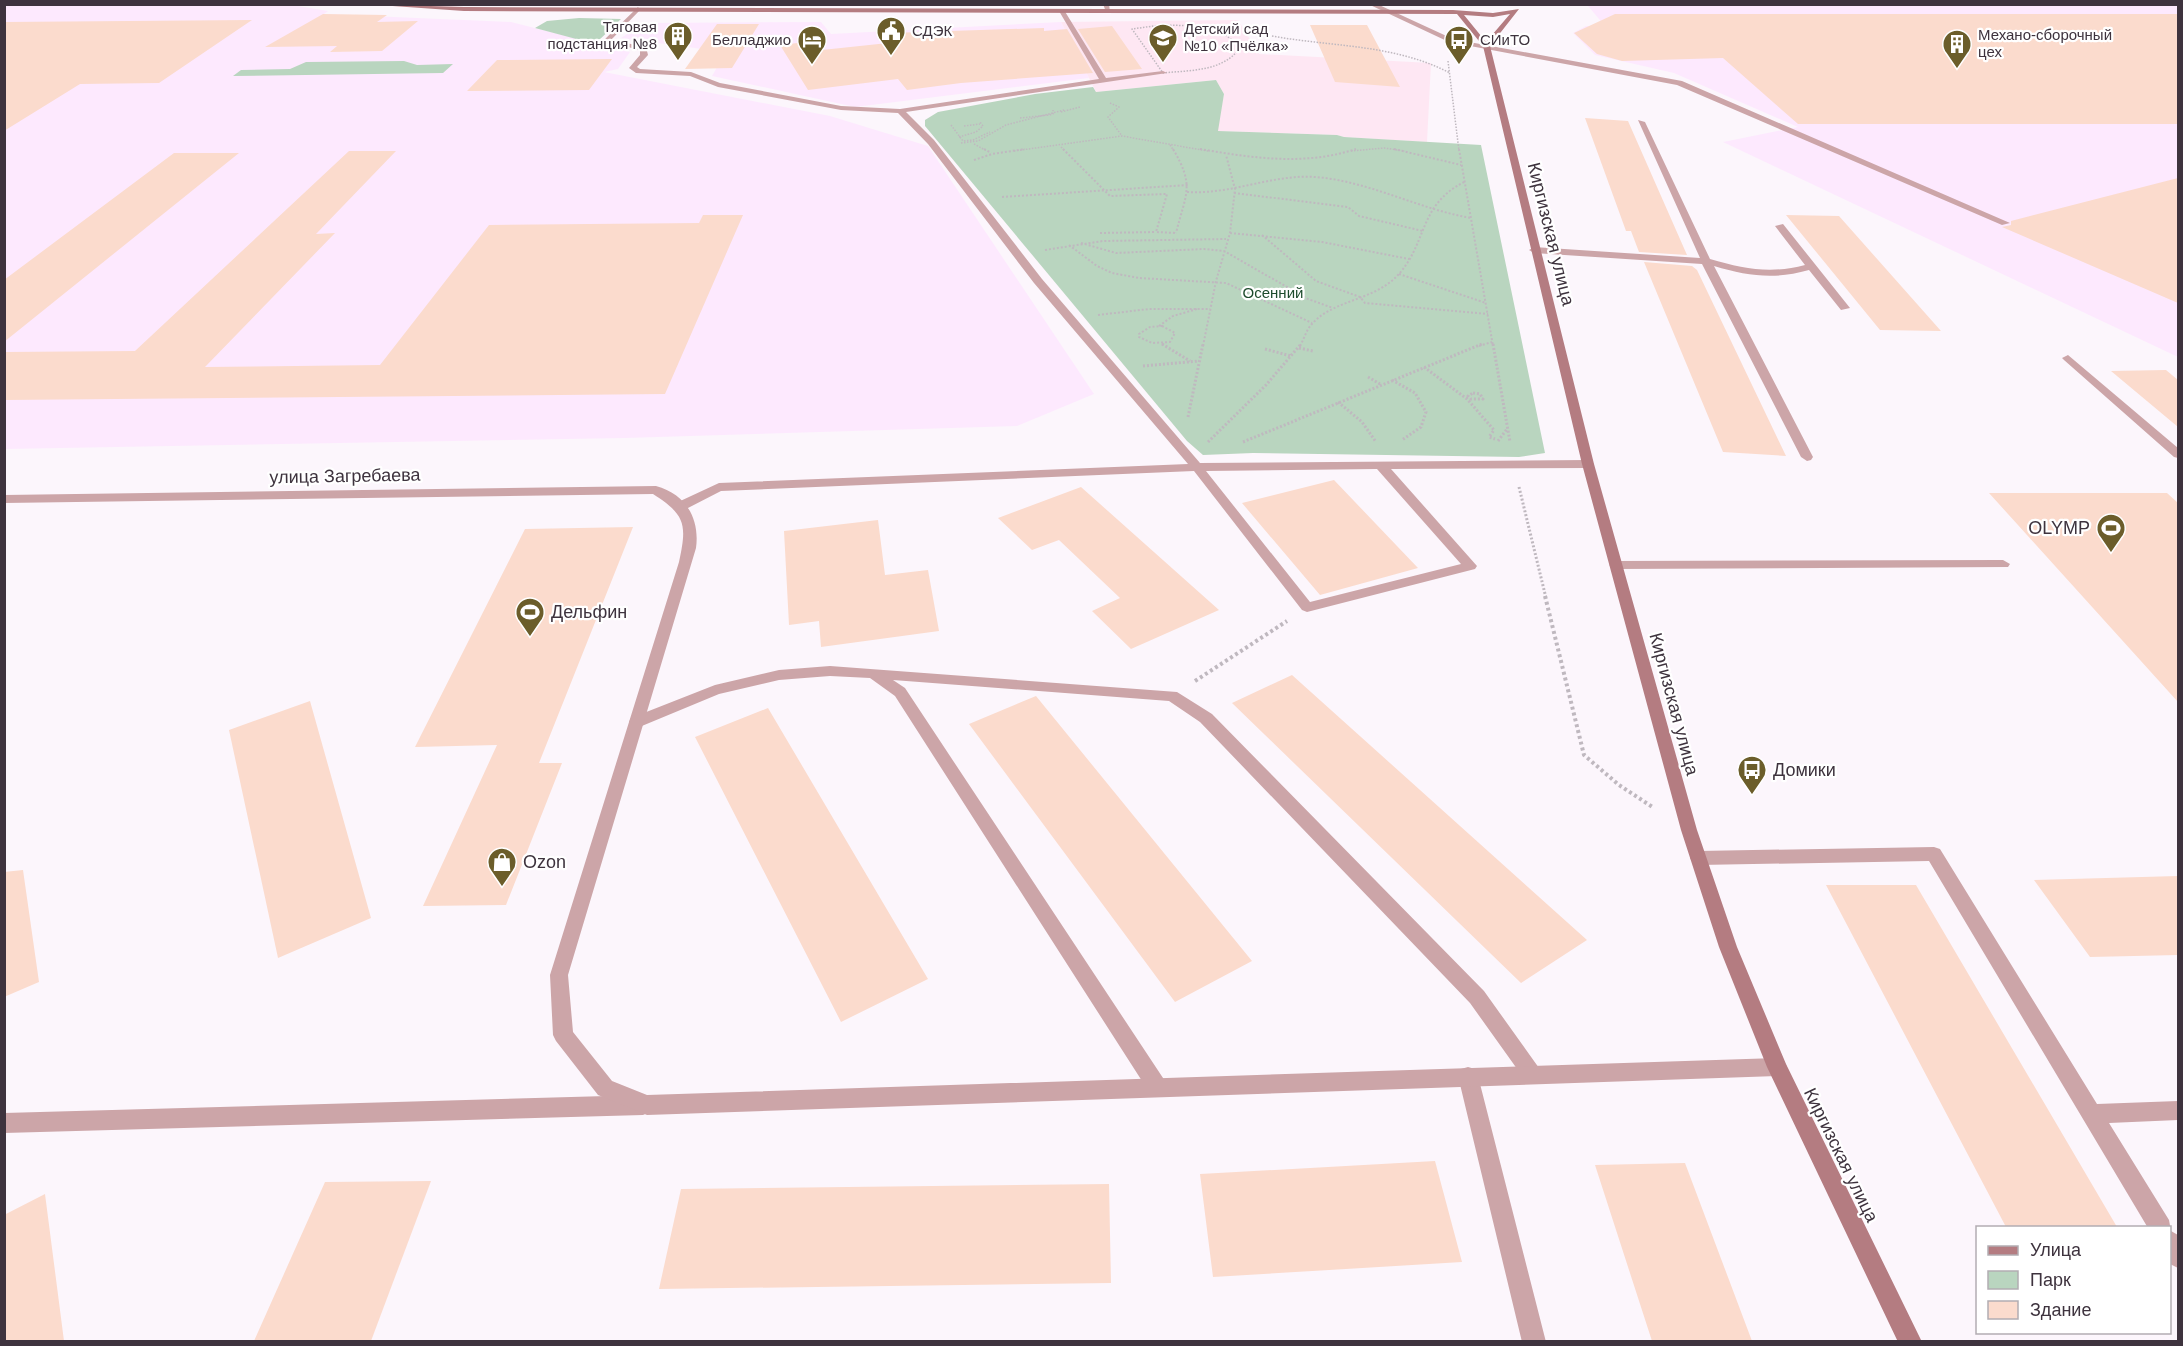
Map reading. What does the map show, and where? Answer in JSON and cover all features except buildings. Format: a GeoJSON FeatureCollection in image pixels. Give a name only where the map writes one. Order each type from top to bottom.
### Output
{"type":"FeatureCollection","features":[{"type":"Feature","properties":{"kind":"main road"},"geometry":{"type":"LineString","coordinates":[[367,4],[638,9],[1062,11],[1107,8],[1452,12],[1494,15],[1516,11]]}},
{"type":"Feature","properties":{"kind":"main road"},"geometry":{"type":"LineString","coordinates":[[1356,12],[1405,4]]}},
{"type":"Feature","properties":{"kind":"main road"},"geometry":{"type":"LineString","coordinates":[[1445,4],[1452,12]]}},
{"type":"Feature","properties":{"kind":"main road"},"geometry":{"type":"LineString","coordinates":[[1460,14],[1486,46],[1522,4]]}},
{"type":"Feature","properties":{"kind":"main road","name":"Киргизская улица"},"geometry":{"type":"LineString","coordinates":[[1486,46],[1588,464],[1689,831],[1728,947],[1777,1067],[1910,1341]]}},
{"type":"Feature","properties":{"kind":"street"},"geometry":{"type":"LineString","coordinates":[[1371,4],[1451,41],[1679,83],[2005,223]]}},
{"type":"Feature","properties":{"kind":"street"},"geometry":{"type":"LineString","coordinates":[[638,9],[606,41],[643,49],[644,55],[633,68],[639,71],[691,74],[718,85],[841,108],[900,111],[1163,73]]}},
{"type":"Feature","properties":{"kind":"street"},"geometry":{"type":"LineString","coordinates":[[1062,11],[1103,80]]}},
{"type":"Feature","properties":{"kind":"street"},"geometry":{"type":"LineString","coordinates":[[900,111],[931,141],[1038,281],[1197,467],[1307,607],[1470,566],[1381,466]]}},
{"type":"Feature","properties":{"kind":"street"},"geometry":{"type":"LineString","coordinates":[[1641,122],[1706,261],[1807,457]]}},
{"type":"Feature","properties":{"kind":"street"},"geometry":{"type":"LineString","coordinates":[[1780,226],[1845,308]]}},
{"type":"Feature","properties":{"kind":"street"},"geometry":{"type":"LineString","coordinates":[[1534,250],[1706,261],[1748,273],[1790,272],[1811,266]]}},
{"type":"Feature","properties":{"kind":"street"},"geometry":{"type":"LineString","coordinates":[[2068,358],[2178,454]]}},
{"type":"Feature","properties":{"kind":"street"},"geometry":{"type":"LineString","coordinates":[[647,1105],[605,1088],[563,1035],[559,975],[693,532],[681,506],[719,487],[1197,467],[1588,464]]}},
{"type":"Feature","properties":{"kind":"street","name":"улица Загребаева"},"geometry":{"type":"LineString","coordinates":[[4,499],[656,490],[681,506]]}},
{"type":"Feature","properties":{"kind":"street"},"geometry":{"type":"LineString","coordinates":[[1616,565],[2003,564]]}},
{"type":"Feature","properties":{"kind":"street"},"geometry":{"type":"LineString","coordinates":[[637,722],[715,690],[778,675],[830,671],[1172,696],[1206,718],[1477,997],[1532,1074]]}},
{"type":"Feature","properties":{"kind":"street"},"geometry":{"type":"LineString","coordinates":[[873,674],[900,692],[1158,1088]]}},
{"type":"Feature","properties":{"kind":"street"},"geometry":{"type":"LineString","coordinates":[[1699,858],[1934,854],[2160,1226]]}},
{"type":"Feature","properties":{"kind":"street"},"geometry":{"type":"LineString","coordinates":[[4,1123],[647,1105],[1777,1067]]}},
{"type":"Feature","properties":{"kind":"street"},"geometry":{"type":"LineString","coordinates":[[1468,1076],[1534,1341]]}},
{"type":"Feature","properties":{"kind":"street"},"geometry":{"type":"LineString","coordinates":[[2094,1114],[2178,1110]]}},
{"type":"Feature","properties":{"kind":"path"},"geometry":{"type":"LineString","coordinates":[[1161,25],[1222,31],[1234,38],[1240,48],[1236,57],[1219,64],[1163,73],[1131,29],[1161,25]]}},
{"type":"Feature","properties":{"kind":"path"},"geometry":{"type":"LineString","coordinates":[[1448,59],[1461,165],[1514,465],[1584,755],[1619,785],[1689,831]]}},
{"type":"Feature","properties":{"kind":"path"},"geometry":{"type":"LineString","coordinates":[[973,144],[982,141],[1000,127],[1048,118],[1061,112]]}},
{"type":"Feature","properties":{"kind":"path"},"geometry":{"type":"LineString","coordinates":[[959,137],[976,132],[983,126],[977,121],[963,121]]}},
{"type":"Feature","properties":{"kind":"path"},"geometry":{"type":"LineString","coordinates":[[953,136],[957,132]]}},
{"type":"Feature","properties":{"kind":"path"},"geometry":{"type":"LineString","coordinates":[[965,163],[992,154],[1122,136],[1226,154],[1282,160],[1309,160],[1336,156],[1357,149],[1384,148],[1412,152],[1461,165]]}},
{"type":"Feature","properties":{"kind":"path"},"geometry":{"type":"LineString","coordinates":[[957,142],[973,144],[992,154]]}},
{"type":"Feature","properties":{"kind":"path"},"geometry":{"type":"LineString","coordinates":[[1169,144],[1186,171],[1188,185],[1175,238]]}},
{"type":"Feature","properties":{"kind":"path"},"geometry":{"type":"LineString","coordinates":[[1061,146],[1110,196],[1167,194],[1156,232]]}},
{"type":"Feature","properties":{"kind":"path"},"geometry":{"type":"LineString","coordinates":[[1187,423],[1216,281],[1226,239],[1230,233],[1234,188],[1226,154]]}},
{"type":"Feature","properties":{"kind":"path"},"geometry":{"type":"LineString","coordinates":[[1186,192],[1213,193],[1278,178],[1312,177],[1343,182],[1471,218]]}},
{"type":"Feature","properties":{"kind":"path"},"geometry":{"type":"LineString","coordinates":[[1209,442],[1299,348],[1312,323],[1333,308],[1390,282],[1399,274],[1423,231],[1430,207],[1449,188],[1464,182]]}},
{"type":"Feature","properties":{"kind":"path"},"geometry":{"type":"LineString","coordinates":[[995,198],[1188,185]]}},
{"type":"Feature","properties":{"kind":"path"},"geometry":{"type":"LineString","coordinates":[[1233,193],[1348,207],[1370,219],[1423,231]]}},
{"type":"Feature","properties":{"kind":"path"},"geometry":{"type":"LineString","coordinates":[[1100,233],[1176,233]]}},
{"type":"Feature","properties":{"kind":"path"},"geometry":{"type":"LineString","coordinates":[[1230,233],[1322,242],[1408,259]]}},
{"type":"Feature","properties":{"kind":"path"},"geometry":{"type":"LineString","coordinates":[[1262,236],[1316,281],[1360,297],[1374,306],[1422,307],[1488,314]]}},
{"type":"Feature","properties":{"kind":"path"},"geometry":{"type":"LineString","coordinates":[[1039,252],[1082,243],[1175,238],[1226,239]]}},
{"type":"Feature","properties":{"kind":"path"},"geometry":{"type":"LineString","coordinates":[[1082,243],[1116,253],[1204,249],[1224,251],[1301,295],[1333,308]]}},
{"type":"Feature","properties":{"kind":"path"},"geometry":{"type":"LineString","coordinates":[[1069,245],[1097,266],[1122,276],[1216,281],[1246,291],[1312,323]]}},
{"type":"Feature","properties":{"kind":"path"},"geometry":{"type":"LineString","coordinates":[[1399,274],[1486,303]]}},
{"type":"Feature","properties":{"kind":"path"},"geometry":{"type":"LineString","coordinates":[[1133,304],[1138,310]]}},
{"type":"Feature","properties":{"kind":"path"},"geometry":{"type":"LineString","coordinates":[[1159,326],[1168,319],[1197,309]]}},
{"type":"Feature","properties":{"kind":"path"},"geometry":{"type":"LineString","coordinates":[[1102,324],[1095,316],[1138,310],[1210,309]]}},
{"type":"Feature","properties":{"kind":"path"},"geometry":{"type":"LineString","coordinates":[[1159,326],[1172,330],[1176,336],[1170,342],[1161,344],[1146,342],[1139,334],[1144,328],[1159,326]]}},
{"type":"Feature","properties":{"kind":"path"},"geometry":{"type":"LineString","coordinates":[[1240,443],[1380,384],[1485,342],[1492,342]]}},
{"type":"Feature","properties":{"kind":"path"},"geometry":{"type":"LineString","coordinates":[[1161,344],[1191,362]]}},
{"type":"Feature","properties":{"kind":"path"},"geometry":{"type":"LineString","coordinates":[[1299,348],[1313,351]]}},
{"type":"Feature","properties":{"kind":"path"},"geometry":{"type":"LineString","coordinates":[[1265,349],[1291,356]]}},
{"type":"Feature","properties":{"kind":"path"},"geometry":{"type":"LineString","coordinates":[[1136,367],[1199,362]]}},
{"type":"Feature","properties":{"kind":"path"},"geometry":{"type":"LineString","coordinates":[[1424,367],[1468,399],[1494,430],[1489,437],[1498,442],[1507,429]]}},
{"type":"Feature","properties":{"kind":"path"},"geometry":{"type":"LineString","coordinates":[[1368,377],[1380,384]]}},
{"type":"Feature","properties":{"kind":"path"},"geometry":{"type":"LineString","coordinates":[[1392,380],[1415,393],[1426,412],[1425,420],[1416,431],[1397,441]]}},
{"type":"Feature","properties":{"kind":"path"},"geometry":{"type":"LineString","coordinates":[[1338,401],[1362,422],[1378,447]]}},
{"type":"Feature","properties":{"kind":"path"},"geometry":{"type":"LineString","coordinates":[[1201,438],[1217,445]]}},
{"type":"Feature","properties":{"kind":"path"},"geometry":{"type":"LineString","coordinates":[[1172,696],[1307,607]]}},
{"type":"Feature","properties":{"kind":"shaded area"},"geometry":{"type":"Polygon","coordinates":[[[286,4],[328,11],[324,14],[511,22],[630,52],[618,69],[604,72],[830,116],[928,146],[1094,394],[1017,426],[625,438],[5,449],[4,5],[286,4]]]}},
{"type":"Feature","properties":{"kind":"shaded area"},"geometry":{"type":"Polygon","coordinates":[[[2178,5],[2178,357],[1723,142],[1798,127],[1674,73],[1595,55],[1573,33],[1586,26],[1605,26],[1588,6],[2178,5]]]}},
{"type":"Feature","properties":{"kind":"shaded area"},"geometry":{"type":"Polygon","coordinates":[[[1238,20],[1259,54],[1431,63],[1427,142],[1337,135],[1217,131],[1224,94],[1216,80],[1096,92],[1061,22],[1238,20]]]}},
{"type":"Feature","properties":{"kind":"shaded area"},"geometry":{"type":"Polygon","coordinates":[[[821,22],[831,34],[1061,22],[1089,78],[855,107],[712,76],[719,64],[717,51],[621,38],[644,23],[821,22]]]}},
{"type":"Feature","properties":{"kind":"green space"},"geometry":{"type":"Polygon","coordinates":[[[579,18],[621,19],[595,44],[535,28],[547,21],[579,18]]]}},
{"type":"Feature","properties":{"kind":"green space"},"geometry":{"type":"Polygon","coordinates":[[[404,61],[417,65],[453,64],[443,73],[233,76],[241,70],[290,69],[306,62],[404,61]]]}},
{"type":"Feature","properties":{"kind":"green space","name":"Осенний"},"geometry":{"type":"Polygon","coordinates":[[[1216,80],[1224,94],[1218,131],[1337,135],[1481,145],[1545,453],[1519,457],[1253,453],[1203,455],[1187,441],[925,126],[925,120],[938,112],[1035,94],[1093,87],[1096,92],[1216,80]]]}},
{"type":"Feature","properties":{"kind":"place","name":"СДЭК"},"geometry":{"type":"Point","coordinates":[891,56]}},
{"type":"Feature","properties":{"kind":"place","name":"Тяговая подстанция №8"},"geometry":{"type":"Point","coordinates":[678,62]}},
{"type":"Feature","properties":{"kind":"place","name":"Детский сад №10 «Пчёлка»"},"geometry":{"type":"Point","coordinates":[1163,64]}},
{"type":"Feature","properties":{"kind":"place","name":"Белладжио"},"geometry":{"type":"Point","coordinates":[812,66]}},
{"type":"Feature","properties":{"kind":"place","name":"СИиТО"},"geometry":{"type":"Point","coordinates":[1459,66]}},
{"type":"Feature","properties":{"kind":"place","name":"Механо-сборочный цех"},"geometry":{"type":"Point","coordinates":[1957,70]}},
{"type":"Feature","properties":{"kind":"place","name":"OLYMP"},"geometry":{"type":"Point","coordinates":[2111,554]}},
{"type":"Feature","properties":{"kind":"place","name":"Дельфин"},"geometry":{"type":"Point","coordinates":[530,638]}},
{"type":"Feature","properties":{"kind":"place","name":"Домики"},"geometry":{"type":"Point","coordinates":[1752,796]}},
{"type":"Feature","properties":{"kind":"place","name":"Ozon"},"geometry":{"type":"Point","coordinates":[502,888]}}]}
